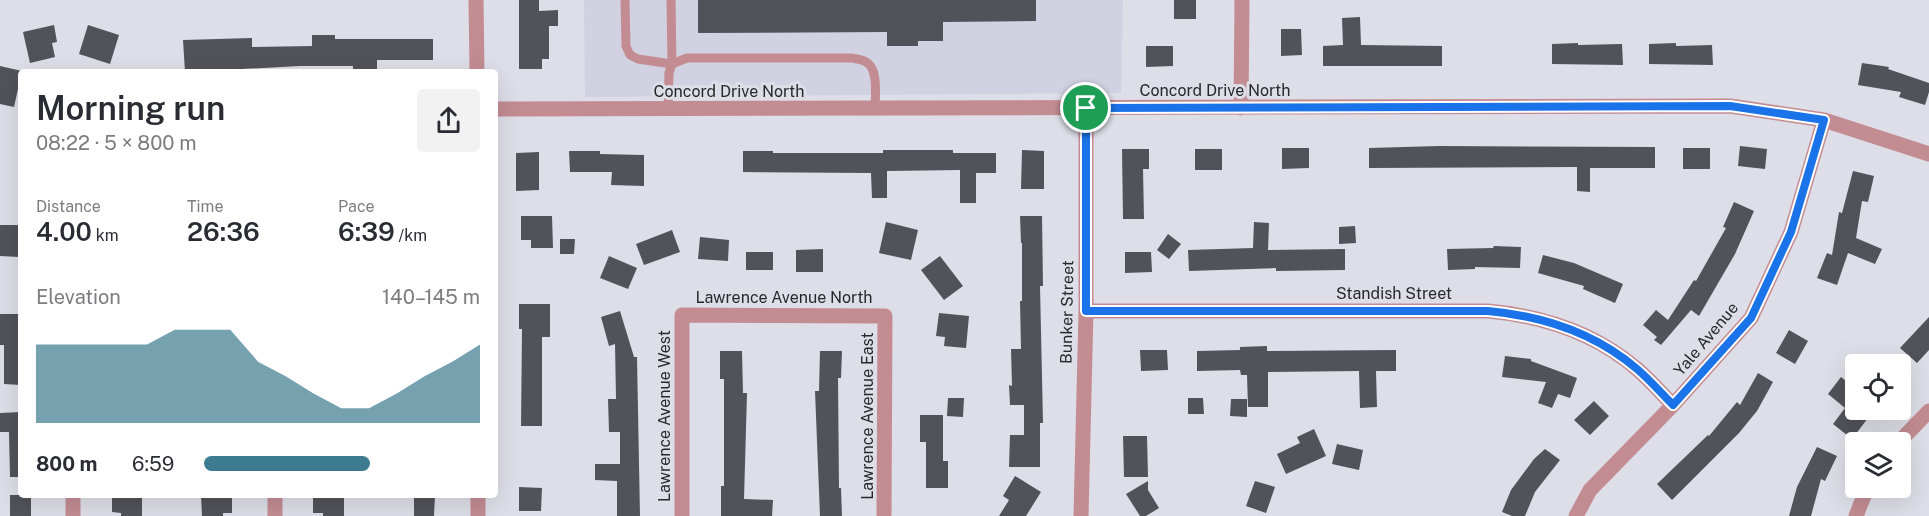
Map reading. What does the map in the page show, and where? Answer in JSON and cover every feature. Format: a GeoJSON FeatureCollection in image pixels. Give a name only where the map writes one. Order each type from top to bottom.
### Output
{"type":"FeatureCollection","features":[{"type":"Feature","properties":{"kind":"street"},"geometry":{"type":"LineString","coordinates":[[476,0],[477,69]]}},
{"type":"Feature","properties":{"kind":"street"},"geometry":{"type":"LineString","coordinates":[[1241,108],[1242,0]]}},
{"type":"Feature","properties":{"kind":"street","name":"Concord Drive North"},"geometry":{"type":"LineString","coordinates":[[498,109],[1730,106],[1824,120],[1929,154]]}},
{"type":"Feature","properties":{"kind":"street","name":"Bunker Street"},"geometry":{"type":"LineString","coordinates":[[1081,516],[1086,311],[1086,108]]}},
{"type":"Feature","properties":{"kind":"street","name":"Yale Avenue"},"geometry":{"type":"LineString","coordinates":[[1576,516],[1590,490],[1673,405],[1751,318],[1791,232],[1824,120]]}},
{"type":"Feature","properties":{"kind":"street","name":"Standish Street"},"geometry":{"type":"LineString","coordinates":[[1086,311],[1488,311],[1514,313],[1540,318],[1589,337],[1637,369],[1673,405]]}},
{"type":"Feature","properties":{"kind":"street","name":"Lawrence Avenue North"},"geometry":{"type":"LineString","coordinates":[[682,315],[885,316]]}},
{"type":"Feature","properties":{"kind":"street","name":"Lawrence Avenue West"},"geometry":{"type":"LineString","coordinates":[[682,315],[682,516]]}},
{"type":"Feature","properties":{"kind":"street","name":"Lawrence Avenue East"},"geometry":{"type":"LineString","coordinates":[[884,516],[885,316]]}},
{"type":"Feature","properties":{"kind":"street"},"geometry":{"type":"LineString","coordinates":[[1909,432],[1929,411]]}},
{"type":"Feature","properties":{"kind":"street"},"geometry":{"type":"LineString","coordinates":[[73,498],[73,516]]}},
{"type":"Feature","properties":{"kind":"street"},"geometry":{"type":"LineString","coordinates":[[274,498],[274,516]]}},
{"type":"Feature","properties":{"kind":"street"},"geometry":{"type":"LineString","coordinates":[[478,498],[478,516]]}},
{"type":"Feature","properties":{"kind":"street"},"geometry":{"type":"LineString","coordinates":[[1856,516],[1864,498]]}},
{"type":"Feature","properties":{"kind":"lane"},"geometry":{"type":"LineString","coordinates":[[625,0],[626,46],[630,55],[638,59],[672,64],[687,58],[852,58],[866,61],[872,67],[875,108]]}},
{"type":"Feature","properties":{"kind":"lane"},"geometry":{"type":"LineString","coordinates":[[668,109],[669,73],[672,64],[671,0]]}},
{"type":"Feature","properties":{"kind":"shaded area"},"geometry":{"type":"Polygon","coordinates":[[[584,0],[1123,0],[1121,93],[585,97],[584,0]]]}},
{"type":"Feature","properties":{"kind":"building"},"geometry":{"type":"Polygon","coordinates":[[[519,0],[539,0],[539,11],[558,10],[558,26],[549,26],[549,59],[542,59],[542,69],[519,69],[519,0]]]}},
{"type":"Feature","properties":{"kind":"building"},"geometry":{"type":"Polygon","coordinates":[[[698,0],[1036,0],[1036,21],[943,22],[943,41],[918,41],[918,46],[887,46],[887,32],[698,33],[698,0]]]}},
{"type":"Feature","properties":{"kind":"building"},"geometry":{"type":"Polygon","coordinates":[[[1174,0],[1196,0],[1196,19],[1174,19],[1174,0]]]}},
{"type":"Feature","properties":{"kind":"building"},"geometry":{"type":"Polygon","coordinates":[[[1360,17],[1361,45],[1442,46],[1442,66],[1323,66],[1323,46],[1343,45],[1342,18],[1360,17]]]}},
{"type":"Feature","properties":{"kind":"building"},"geometry":{"type":"Polygon","coordinates":[[[54,25],[57,42],[52,43],[55,57],[30,63],[23,32],[54,25]]]}},
{"type":"Feature","properties":{"kind":"building"},"geometry":{"type":"Polygon","coordinates":[[[88,25],[119,35],[110,64],[79,54],[88,25]]]}},
{"type":"Feature","properties":{"kind":"building"},"geometry":{"type":"Polygon","coordinates":[[[1281,29],[1301,29],[1302,55],[1281,56],[1281,29]]]}},
{"type":"Feature","properties":{"kind":"building"},"geometry":{"type":"Polygon","coordinates":[[[312,35],[335,35],[335,39],[433,39],[433,60],[377,60],[377,69],[353,69],[353,66],[300,66],[185,69],[183,40],[252,38],[252,47],[312,46],[312,35]]]}},
{"type":"Feature","properties":{"kind":"building"},"geometry":{"type":"Polygon","coordinates":[[[1578,43],[1578,45],[1622,44],[1623,65],[1552,64],[1552,44],[1578,43]]]}},
{"type":"Feature","properties":{"kind":"building"},"geometry":{"type":"Polygon","coordinates":[[[1676,43],[1676,46],[1712,45],[1713,65],[1649,64],[1649,44],[1676,43]]]}},
{"type":"Feature","properties":{"kind":"building"},"geometry":{"type":"Polygon","coordinates":[[[1146,46],[1173,46],[1173,66],[1146,67],[1146,46]]]}},
{"type":"Feature","properties":{"kind":"building"},"geometry":{"type":"Polygon","coordinates":[[[1862,63],[1889,67],[1888,69],[1929,83],[1925,105],[1899,97],[1901,92],[1858,85],[1862,63]]]}},
{"type":"Feature","properties":{"kind":"building"},"geometry":{"type":"Polygon","coordinates":[[[0,66],[18,70],[18,89],[14,107],[0,104],[0,66]]]}},
{"type":"Feature","properties":{"kind":"building"},"geometry":{"type":"Polygon","coordinates":[[[1740,146],[1767,149],[1765,169],[1738,166],[1740,146]]]}},
{"type":"Feature","properties":{"kind":"building"},"geometry":{"type":"Polygon","coordinates":[[[1655,147],[1655,168],[1590,168],[1590,192],[1577,191],[1577,167],[1369,168],[1369,148],[1655,147]]]}},
{"type":"Feature","properties":{"kind":"building"},"geometry":{"type":"Polygon","coordinates":[[[1282,148],[1309,148],[1309,168],[1282,169],[1282,148]]]}},
{"type":"Feature","properties":{"kind":"building"},"geometry":{"type":"Polygon","coordinates":[[[1683,148],[1710,148],[1710,169],[1683,169],[1683,148]]]}},
{"type":"Feature","properties":{"kind":"building"},"geometry":{"type":"Polygon","coordinates":[[[1122,149],[1149,149],[1149,169],[1143,169],[1144,219],[1123,219],[1122,149]]]}},
{"type":"Feature","properties":{"kind":"building"},"geometry":{"type":"Polygon","coordinates":[[[1195,149],[1222,149],[1222,170],[1195,170],[1195,149]]]}},
{"type":"Feature","properties":{"kind":"building"},"geometry":{"type":"Polygon","coordinates":[[[883,150],[953,150],[953,153],[996,153],[996,173],[976,173],[976,203],[960,203],[960,170],[887,171],[887,198],[872,198],[871,173],[743,172],[743,151],[883,153],[883,150]]]}},
{"type":"Feature","properties":{"kind":"building"},"geometry":{"type":"Polygon","coordinates":[[[1022,150],[1044,151],[1044,189],[1021,189],[1022,150]]]}},
{"type":"Feature","properties":{"kind":"building"},"geometry":{"type":"Polygon","coordinates":[[[569,151],[644,155],[644,186],[611,185],[612,172],[570,172],[569,151]]]}},
{"type":"Feature","properties":{"kind":"building"},"geometry":{"type":"Polygon","coordinates":[[[539,152],[539,190],[516,191],[516,153],[539,152]]]}},
{"type":"Feature","properties":{"kind":"building"},"geometry":{"type":"Polygon","coordinates":[[[1853,171],[1874,176],[1868,202],[1862,201],[1856,238],[1882,249],[1875,264],[1848,253],[1837,285],[1817,278],[1827,253],[1832,255],[1839,212],[1842,213],[1853,171]]]}},
{"type":"Feature","properties":{"kind":"building"},"geometry":{"type":"Polygon","coordinates":[[[1734,202],[1754,211],[1735,254],[1699,316],[1691,310],[1661,345],[1654,340],[1657,337],[1643,325],[1656,310],[1668,320],[1694,280],[1696,281],[1726,228],[1723,227],[1734,202]]]}},
{"type":"Feature","properties":{"kind":"building"},"geometry":{"type":"Polygon","coordinates":[[[521,216],[552,216],[553,248],[531,248],[531,240],[521,240],[521,216]]]}},
{"type":"Feature","properties":{"kind":"building"},"geometry":{"type":"Polygon","coordinates":[[[1020,216],[1042,216],[1043,286],[1040,286],[1043,423],[1040,423],[1040,467],[1009,467],[1010,435],[1024,435],[1024,405],[1010,405],[1009,385],[1012,386],[1011,349],[1021,349],[1020,216]]]}},
{"type":"Feature","properties":{"kind":"building"},"geometry":{"type":"Polygon","coordinates":[[[886,222],[918,230],[911,260],[879,253],[886,222]]]}},
{"type":"Feature","properties":{"kind":"building"},"geometry":{"type":"Polygon","coordinates":[[[1254,222],[1269,223],[1268,250],[1345,249],[1345,270],[1276,271],[1276,268],[1189,271],[1188,250],[1253,248],[1254,222]]]}},
{"type":"Feature","properties":{"kind":"building"},"geometry":{"type":"Polygon","coordinates":[[[0,225],[18,225],[18,257],[0,256],[0,225]]]}},
{"type":"Feature","properties":{"kind":"building"},"geometry":{"type":"Polygon","coordinates":[[[1355,226],[1356,243],[1339,244],[1339,227],[1355,226]]]}},
{"type":"Feature","properties":{"kind":"building"},"geometry":{"type":"Polygon","coordinates":[[[672,230],[680,252],[644,265],[636,244],[672,230]]]}},
{"type":"Feature","properties":{"kind":"building"},"geometry":{"type":"Polygon","coordinates":[[[1168,234],[1181,244],[1169,259],[1157,250],[1168,234]]]}},
{"type":"Feature","properties":{"kind":"building"},"geometry":{"type":"Polygon","coordinates":[[[700,237],[729,240],[728,261],[698,259],[700,237]]]}},
{"type":"Feature","properties":{"kind":"building"},"geometry":{"type":"Polygon","coordinates":[[[560,239],[575,239],[574,254],[560,254],[560,239]]]}},
{"type":"Feature","properties":{"kind":"building"},"geometry":{"type":"Polygon","coordinates":[[[1494,246],[1521,247],[1520,268],[1475,267],[1475,269],[1448,270],[1447,249],[1493,248],[1494,246]]]}},
{"type":"Feature","properties":{"kind":"building"},"geometry":{"type":"Polygon","coordinates":[[[823,249],[823,272],[796,272],[796,250],[823,249]]]}},
{"type":"Feature","properties":{"kind":"building"},"geometry":{"type":"Polygon","coordinates":[[[746,252],[773,252],[773,270],[746,270],[746,252]]]}},
{"type":"Feature","properties":{"kind":"building"},"geometry":{"type":"Polygon","coordinates":[[[1125,252],[1151,252],[1152,272],[1125,273],[1125,252]]]}},
{"type":"Feature","properties":{"kind":"building"},"geometry":{"type":"Polygon","coordinates":[[[1543,255],[1574,263],[1623,284],[1615,303],[1583,289],[1584,286],[1538,273],[1543,255]]]}},
{"type":"Feature","properties":{"kind":"building"},"geometry":{"type":"Polygon","coordinates":[[[609,256],[637,268],[628,289],[600,278],[609,256]]]}},
{"type":"Feature","properties":{"kind":"building"},"geometry":{"type":"Polygon","coordinates":[[[940,256],[963,286],[944,300],[921,270],[940,256]]]}},
{"type":"Feature","properties":{"kind":"building"},"geometry":{"type":"Polygon","coordinates":[[[519,304],[550,304],[550,337],[542,337],[542,426],[521,426],[522,329],[519,329],[519,304]]]}},
{"type":"Feature","properties":{"kind":"building"},"geometry":{"type":"Polygon","coordinates":[[[620,311],[634,357],[637,357],[640,516],[617,516],[617,481],[595,480],[595,464],[620,464],[620,432],[609,432],[608,399],[616,399],[615,344],[609,346],[601,317],[620,311]]]}},
{"type":"Feature","properties":{"kind":"building"},"geometry":{"type":"Polygon","coordinates":[[[939,313],[969,316],[966,348],[944,346],[945,337],[936,336],[939,313]]]}},
{"type":"Feature","properties":{"kind":"building"},"geometry":{"type":"Polygon","coordinates":[[[0,314],[18,314],[18,385],[4,384],[4,345],[0,345],[0,314]]]}},
{"type":"Feature","properties":{"kind":"building"},"geometry":{"type":"Polygon","coordinates":[[[1929,317],[1929,350],[1917,363],[1911,358],[1911,354],[1907,354],[1900,348],[1929,317]]]}},
{"type":"Feature","properties":{"kind":"building"},"geometry":{"type":"Polygon","coordinates":[[[1789,330],[1808,341],[1795,364],[1776,353],[1789,330]]]}},
{"type":"Feature","properties":{"kind":"building"},"geometry":{"type":"Polygon","coordinates":[[[1267,346],[1267,351],[1396,350],[1396,371],[1376,371],[1377,407],[1360,408],[1359,371],[1268,372],[1268,407],[1248,407],[1247,375],[1241,375],[1240,370],[1197,371],[1197,351],[1240,350],[1240,347],[1267,346]]]}},
{"type":"Feature","properties":{"kind":"building"},"geometry":{"type":"Polygon","coordinates":[[[1140,350],[1167,350],[1168,370],[1141,371],[1140,350]]]}},
{"type":"Feature","properties":{"kind":"building"},"geometry":{"type":"Polygon","coordinates":[[[720,351],[742,351],[743,393],[747,393],[744,499],[773,500],[772,516],[721,516],[721,486],[724,486],[724,379],[720,379],[720,351]]]}},
{"type":"Feature","properties":{"kind":"building"},"geometry":{"type":"Polygon","coordinates":[[[820,351],[842,351],[841,378],[838,378],[839,488],[841,488],[842,516],[820,516],[815,391],[819,391],[820,351]]]}},
{"type":"Feature","properties":{"kind":"building"},"geometry":{"type":"Polygon","coordinates":[[[1505,356],[1531,359],[1531,361],[1577,378],[1570,398],[1558,394],[1552,408],[1538,403],[1546,382],[1502,377],[1505,356]]]}},
{"type":"Feature","properties":{"kind":"building"},"geometry":{"type":"Polygon","coordinates":[[[1758,373],[1773,382],[1757,411],[1739,433],[1672,500],[1657,484],[1709,436],[1737,402],[1740,405],[1758,373]]]}},
{"type":"Feature","properties":{"kind":"building"},"geometry":{"type":"Polygon","coordinates":[[[1841,377],[1845,380],[1845,408],[1828,394],[1841,377]]]}},
{"type":"Feature","properties":{"kind":"building"},"geometry":{"type":"Polygon","coordinates":[[[948,398],[964,398],[963,417],[947,416],[948,398]]]}},
{"type":"Feature","properties":{"kind":"building"},"geometry":{"type":"Polygon","coordinates":[[[1188,398],[1203,398],[1204,414],[1188,414],[1188,398]]]}},
{"type":"Feature","properties":{"kind":"building"},"geometry":{"type":"Polygon","coordinates":[[[1231,399],[1247,399],[1247,417],[1230,416],[1231,399]]]}},
{"type":"Feature","properties":{"kind":"building"},"geometry":{"type":"Polygon","coordinates":[[[1594,401],[1609,416],[1590,435],[1574,420],[1594,401]]]}},
{"type":"Feature","properties":{"kind":"building"},"geometry":{"type":"Polygon","coordinates":[[[1845,408],[1845,420],[1866,420],[1857,432],[1845,433],[1833,424],[1845,408]]]}},
{"type":"Feature","properties":{"kind":"building"},"geometry":{"type":"Polygon","coordinates":[[[18,412],[18,477],[10,477],[9,432],[0,432],[0,413],[18,412]]]}},
{"type":"Feature","properties":{"kind":"building"},"geometry":{"type":"Polygon","coordinates":[[[920,415],[943,415],[943,461],[948,461],[948,488],[926,488],[926,442],[920,442],[920,415]]]}},
{"type":"Feature","properties":{"kind":"building"},"geometry":{"type":"Polygon","coordinates":[[[1314,429],[1326,456],[1286,474],[1277,454],[1300,443],[1297,437],[1314,429]]]}},
{"type":"Feature","properties":{"kind":"building"},"geometry":{"type":"Polygon","coordinates":[[[1123,436],[1147,436],[1148,477],[1124,477],[1123,436]]]}},
{"type":"Feature","properties":{"kind":"building"},"geometry":{"type":"Polygon","coordinates":[[[1337,444],[1363,450],[1359,470],[1332,464],[1337,444]]]}},
{"type":"Feature","properties":{"kind":"building"},"geometry":{"type":"Polygon","coordinates":[[[1817,447],[1837,456],[1825,481],[1821,479],[1811,516],[1789,516],[1797,487],[1817,447]]]}},
{"type":"Feature","properties":{"kind":"building"},"geometry":{"type":"Polygon","coordinates":[[[1545,449],[1560,460],[1535,492],[1525,516],[1512,516],[1502,512],[1511,490],[1534,459],[1545,449]]]}},
{"type":"Feature","properties":{"kind":"building"},"geometry":{"type":"Polygon","coordinates":[[[1015,476],[1041,492],[1026,516],[999,516],[1009,500],[1003,496],[1015,476]]]}},
{"type":"Feature","properties":{"kind":"building"},"geometry":{"type":"Polygon","coordinates":[[[1148,481],[1148,490],[1159,508],[1146,516],[1140,516],[1126,494],[1148,481]]]}},
{"type":"Feature","properties":{"kind":"building"},"geometry":{"type":"Polygon","coordinates":[[[1255,481],[1275,487],[1266,513],[1246,506],[1255,481]]]}},
{"type":"Feature","properties":{"kind":"building"},"geometry":{"type":"Polygon","coordinates":[[[519,487],[542,488],[541,511],[519,511],[519,487]]]}},
{"type":"Feature","properties":{"kind":"building"},"geometry":{"type":"Polygon","coordinates":[[[10,495],[18,495],[18,498],[31,498],[31,516],[10,516],[10,495]]]}},
{"type":"Feature","properties":{"kind":"building"},"geometry":{"type":"Polygon","coordinates":[[[112,498],[142,498],[142,516],[121,516],[121,513],[112,512],[112,498]]]}},
{"type":"Feature","properties":{"kind":"building"},"geometry":{"type":"Polygon","coordinates":[[[201,498],[232,498],[232,513],[223,513],[223,516],[202,516],[201,498]]]}},
{"type":"Feature","properties":{"kind":"building"},"geometry":{"type":"Polygon","coordinates":[[[313,498],[344,498],[344,516],[323,516],[323,513],[313,513],[313,498]]]}},
{"type":"Feature","properties":{"kind":"building"},"geometry":{"type":"Polygon","coordinates":[[[414,498],[435,498],[434,516],[414,516],[414,498]]]}},
{"type":"Feature","properties":{"kind":"route"},"geometry":{"type":"LineString","coordinates":[[1730,106],[1824,120],[1791,232],[1751,318],[1673,405],[1637,369],[1589,337],[1540,318],[1514,313],[1488,311],[1086,311],[1086,108],[1730,106]]}}]}
